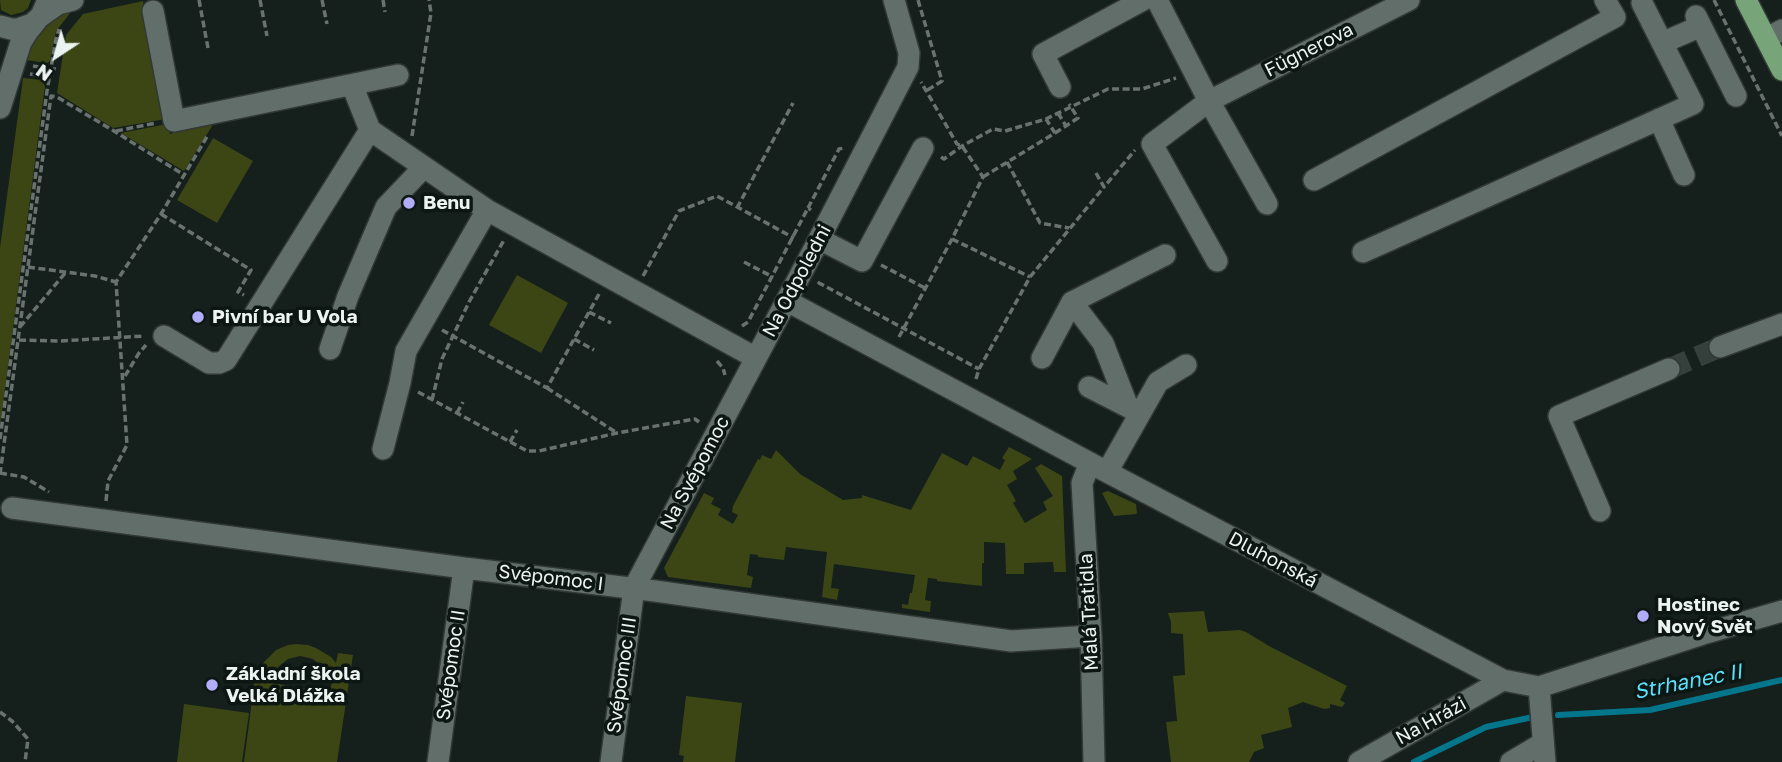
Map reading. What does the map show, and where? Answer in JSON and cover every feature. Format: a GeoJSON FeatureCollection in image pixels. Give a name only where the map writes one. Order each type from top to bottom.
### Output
{"type":"FeatureCollection","features":[{"type":"Feature","properties":{"kind":"main road"},"geometry":{"type":"LineString","coordinates":[[1746,0],[1774,34],[1782,70]]}},
{"type":"Feature","properties":{"kind":"street"},"geometry":{"type":"LineString","coordinates":[[0,26],[11,29],[25,27],[42,12],[73,0]]}},
{"type":"Feature","properties":{"kind":"street"},"geometry":{"type":"LineString","coordinates":[[894,0],[909,53],[908,67]]}},
{"type":"Feature","properties":{"kind":"street"},"geometry":{"type":"LineString","coordinates":[[1060,87],[1043,54],[1143,0]]}},
{"type":"Feature","properties":{"kind":"street"},"geometry":{"type":"LineString","coordinates":[[1157,0],[1267,204]]}},
{"type":"Feature","properties":{"kind":"street","name":"Fügnerova"},"geometry":{"type":"LineString","coordinates":[[1217,261],[1152,144],[1209,100],[1409,0]]}},
{"type":"Feature","properties":{"kind":"street"},"geometry":{"type":"LineString","coordinates":[[1314,180],[1610,8],[1645,2],[1693,104],[1363,252]]}},
{"type":"Feature","properties":{"kind":"street"},"geometry":{"type":"LineString","coordinates":[[153,11],[174,121],[398,75]]}},
{"type":"Feature","properties":{"kind":"street"},"geometry":{"type":"LineString","coordinates":[[0,108],[21,42],[42,12]]}},
{"type":"Feature","properties":{"kind":"street"},"geometry":{"type":"LineString","coordinates":[[1662,43],[1698,21],[1736,96]]}},
{"type":"Feature","properties":{"kind":"street","name":"Na Odpoledni"},"geometry":{"type":"LineString","coordinates":[[370,130],[487,210],[756,358],[908,67]]}},
{"type":"Feature","properties":{"kind":"street"},"geometry":{"type":"LineString","coordinates":[[163,336],[209,363],[226,360],[370,130],[352,85]]}},
{"type":"Feature","properties":{"kind":"street"},"geometry":{"type":"LineString","coordinates":[[1659,119],[1684,175]]}},
{"type":"Feature","properties":{"kind":"street"},"geometry":{"type":"LineString","coordinates":[[817,244],[862,261],[923,148]]}},
{"type":"Feature","properties":{"kind":"street"},"geometry":{"type":"LineString","coordinates":[[330,349],[348,296],[386,207],[416,161]]}},
{"type":"Feature","properties":{"kind":"street"},"geometry":{"type":"LineString","coordinates":[[383,449],[400,383],[405,351],[487,210]]}},
{"type":"Feature","properties":{"kind":"street"},"geometry":{"type":"LineString","coordinates":[[1042,358],[1072,302],[1165,256]]}},
{"type":"Feature","properties":{"kind":"street","name":"Dluhonská"},"geometry":{"type":"LineString","coordinates":[[790,294],[970,399],[1503,680],[1539,687],[1782,611]]}},
{"type":"Feature","properties":{"kind":"street"},"geometry":{"type":"LineString","coordinates":[[1072,302],[1103,343],[1134,410]]}},
{"type":"Feature","properties":{"kind":"street"},"geometry":{"type":"LineString","coordinates":[[1720,347],[1782,324]]}},
{"type":"Feature","properties":{"kind":"street","name":"Na Svépomoc"},"geometry":{"type":"LineString","coordinates":[[634,588],[756,358]]}},
{"type":"Feature","properties":{"kind":"street","name":"Malá Tratidla"},"geometry":{"type":"LineString","coordinates":[[1094,762],[1091,636],[1082,483],[1099,468],[1134,410],[1158,382],[1186,365]]}},
{"type":"Feature","properties":{"kind":"street"},"geometry":{"type":"LineString","coordinates":[[1600,511],[1559,416],[1669,369]]}},
{"type":"Feature","properties":{"kind":"street"},"geometry":{"type":"LineString","coordinates":[[1089,387],[1134,410]]}},
{"type":"Feature","properties":{"kind":"street","name":"Svépomoc I"},"geometry":{"type":"LineString","coordinates":[[12,508],[634,588],[1012,641],[1091,636]]}},
{"type":"Feature","properties":{"kind":"street","name":"Svépomoc II"},"geometry":{"type":"LineString","coordinates":[[438,762],[464,568]]}},
{"type":"Feature","properties":{"kind":"street","name":"Svépomoc III"},"geometry":{"type":"LineString","coordinates":[[611,762],[634,588]]}},
{"type":"Feature","properties":{"kind":"street","name":"Na Hrázi"},"geometry":{"type":"LineString","coordinates":[[1359,762],[1503,680]]}},
{"type":"Feature","properties":{"kind":"street"},"geometry":{"type":"LineString","coordinates":[[1511,762],[1544,752],[1539,687]]}},
{"type":"Feature","properties":{"kind":"path"},"geometry":{"type":"LineString","coordinates":[[198,0],[208,48]]}},
{"type":"Feature","properties":{"kind":"path"},"geometry":{"type":"LineString","coordinates":[[260,0],[267,36]]}},
{"type":"Feature","properties":{"kind":"path"},"geometry":{"type":"LineString","coordinates":[[322,0],[327,24]]}},
{"type":"Feature","properties":{"kind":"path"},"geometry":{"type":"LineString","coordinates":[[383,0],[385,12]]}},
{"type":"Feature","properties":{"kind":"path"},"geometry":{"type":"LineString","coordinates":[[416,161],[431,13],[429,0]]}},
{"type":"Feature","properties":{"kind":"path"},"geometry":{"type":"LineString","coordinates":[[1714,0],[1782,136]]}},
{"type":"Feature","properties":{"kind":"path"},"geometry":{"type":"LineString","coordinates":[[0,439],[20,326],[49,77],[57,34],[62,26]]}},
{"type":"Feature","properties":{"kind":"path"},"geometry":{"type":"LineString","coordinates":[[908,67],[917,75],[957,144],[962,146],[983,177]]}},
{"type":"Feature","properties":{"kind":"path"},"geometry":{"type":"LineString","coordinates":[[962,146],[993,129],[1005,131],[1046,119],[1108,89],[1143,89],[1179,77],[1193,68]]}},
{"type":"Feature","properties":{"kind":"path"},"geometry":{"type":"LineString","coordinates":[[23,73],[49,77]]}},
{"type":"Feature","properties":{"kind":"path"},"geometry":{"type":"LineString","coordinates":[[57,496],[24,477],[0,473],[15,331],[51,96],[184,175]]}},
{"type":"Feature","properties":{"kind":"path"},"geometry":{"type":"LineString","coordinates":[[737,208],[793,103]]}},
{"type":"Feature","properties":{"kind":"path"},"geometry":{"type":"LineString","coordinates":[[899,337],[983,177],[1078,118],[1071,106]]}},
{"type":"Feature","properties":{"kind":"path"},"geometry":{"type":"LineString","coordinates":[[102,520],[108,481],[127,445],[116,282],[161,214],[216,123],[220,111]]}},
{"type":"Feature","properties":{"kind":"path"},"geometry":{"type":"LineString","coordinates":[[1058,113],[1066,125]]}},
{"type":"Feature","properties":{"kind":"path"},"geometry":{"type":"LineString","coordinates":[[1046,119],[1055,133]]}},
{"type":"Feature","properties":{"kind":"path"},"geometry":{"type":"LineString","coordinates":[[114,131],[174,121]]}},
{"type":"Feature","properties":{"kind":"path"},"geometry":{"type":"LineString","coordinates":[[1007,162],[1040,223],[1069,228]]}},
{"type":"Feature","properties":{"kind":"path"},"geometry":{"type":"LineString","coordinates":[[970,399],[979,369],[1030,277],[1104,187]]}},
{"type":"Feature","properties":{"kind":"path"},"geometry":{"type":"LineString","coordinates":[[634,292],[679,211],[717,196],[792,237],[817,244]]}},
{"type":"Feature","properties":{"kind":"path"},"geometry":{"type":"LineString","coordinates":[[734,325],[744,326],[748,322],[808,208],[820,215]]}},
{"type":"Feature","properties":{"kind":"path"},"geometry":{"type":"LineString","coordinates":[[161,214],[251,270],[238,292],[259,305]]}},
{"type":"Feature","properties":{"kind":"path"},"geometry":{"type":"LineString","coordinates":[[952,239],[1030,277]]}},
{"type":"Feature","properties":{"kind":"path"},"geometry":{"type":"LineString","coordinates":[[432,400],[442,359],[503,240]]}},
{"type":"Feature","properties":{"kind":"path"},"geometry":{"type":"LineString","coordinates":[[864,256],[925,288]]}},
{"type":"Feature","properties":{"kind":"path"},"geometry":{"type":"LineString","coordinates":[[744,262],[772,276],[790,294]]}},
{"type":"Feature","properties":{"kind":"path"},"geometry":{"type":"LineString","coordinates":[[26,267],[95,276],[116,282]]}},
{"type":"Feature","properties":{"kind":"path"},"geometry":{"type":"LineString","coordinates":[[15,331],[66,272]]}},
{"type":"Feature","properties":{"kind":"path"},"geometry":{"type":"LineString","coordinates":[[824,275],[819,283],[979,369]]}},
{"type":"Feature","properties":{"kind":"path"},"geometry":{"type":"LineString","coordinates":[[547,388],[609,277]]}},
{"type":"Feature","properties":{"kind":"path"},"geometry":{"type":"LineString","coordinates":[[589,312],[611,323]]}},
{"type":"Feature","properties":{"kind":"path"},"geometry":{"type":"LineString","coordinates":[[424,319],[547,388],[617,433]]}},
{"type":"Feature","properties":{"kind":"path"},"geometry":{"type":"LineString","coordinates":[[16,340],[60,341],[121,336]]}},
{"type":"Feature","properties":{"kind":"path"},"geometry":{"type":"LineString","coordinates":[[124,378],[144,347],[163,336]]}},
{"type":"Feature","properties":{"kind":"path"},"geometry":{"type":"LineString","coordinates":[[574,339],[594,350]]}},
{"type":"Feature","properties":{"kind":"path"},"geometry":{"type":"LineString","coordinates":[[400,383],[527,451],[539,451],[695,419],[704,424]]}},
{"type":"Feature","properties":{"kind":"path"},"geometry":{"type":"LineString","coordinates":[[457,413],[463,401]]}},
{"type":"Feature","properties":{"kind":"path"},"geometry":{"type":"LineString","coordinates":[[510,442],[517,430]]}},
{"type":"Feature","properties":{"kind":"path"},"geometry":{"type":"LineString","coordinates":[[0,712],[28,739],[25,762]]}},
{"type":"Feature","properties":{"kind":"green space"},"geometry":{"type":"Polygon","coordinates":[[[0,0],[31,0],[23,12],[11,15],[1,10],[0,0]]]}},
{"type":"Feature","properties":{"kind":"green space"},"geometry":{"type":"Polygon","coordinates":[[[143,1],[166,119],[113,128],[57,93],[66,35],[83,14],[143,1]]]}},
{"type":"Feature","properties":{"kind":"green space"},"geometry":{"type":"Polygon","coordinates":[[[75,7],[56,31],[50,61],[47,63],[26,60],[33,43],[55,17],[75,7]]]}},
{"type":"Feature","properties":{"kind":"green space"},"geometry":{"type":"Polygon","coordinates":[[[23,78],[42,80],[45,86],[0,426],[0,248],[23,78]]]}},
{"type":"Feature","properties":{"kind":"green space"},"geometry":{"type":"Polygon","coordinates":[[[214,123],[184,171],[121,133],[167,124],[170,134],[214,123]]]}},
{"type":"Feature","properties":{"kind":"green space"},"geometry":{"type":"Polygon","coordinates":[[[213,138],[253,161],[217,223],[177,200],[213,138]]]}},
{"type":"Feature","properties":{"kind":"green space"},"geometry":{"type":"Polygon","coordinates":[[[517,275],[568,303],[541,353],[489,325],[517,275]]]}},
{"type":"Feature","properties":{"kind":"green space"},"geometry":{"type":"Polygon","coordinates":[[[1009,447],[1032,459],[1013,471],[1017,479],[1007,485],[1016,501],[1013,503],[1025,523],[1047,510],[1043,502],[1053,496],[1035,468],[1041,464],[1062,476],[1066,572],[1054,572],[1053,562],[1024,563],[1024,574],[1006,574],[1005,543],[984,542],[982,586],[928,578],[925,600],[931,601],[930,612],[902,608],[902,604],[908,605],[915,575],[834,564],[831,588],[839,589],[837,600],[822,597],[827,552],[786,547],[784,560],[750,554],[747,575],[753,577],[751,588],[668,577],[664,568],[704,493],[714,498],[711,504],[721,509],[718,515],[733,524],[738,515],[732,512],[733,506],[758,459],[760,460],[762,455],[771,459],[776,450],[800,474],[843,500],[862,498],[862,495],[911,510],[942,453],[967,466],[973,456],[1000,470],[1005,460],[1002,458],[1009,447]]]}},
{"type":"Feature","properties":{"kind":"green space"},"geometry":{"type":"Polygon","coordinates":[[[1108,491],[1136,504],[1137,514],[1114,516],[1102,493],[1108,491]]]}},
{"type":"Feature","properties":{"kind":"green space"},"geometry":{"type":"Polygon","coordinates":[[[1204,611],[1208,632],[1246,632],[1347,686],[1340,700],[1345,703],[1342,707],[1330,704],[1330,708],[1324,709],[1303,702],[1288,708],[1292,727],[1261,735],[1264,748],[1254,752],[1249,762],[1171,762],[1166,722],[1177,721],[1173,676],[1185,675],[1183,634],[1171,633],[1168,613],[1204,611]]]}},
{"type":"Feature","properties":{"kind":"green space"},"geometry":{"type":"Polygon","coordinates":[[[288,645],[308,645],[316,648],[336,663],[338,653],[353,655],[337,762],[244,762],[255,678],[264,662],[276,650],[288,645]],[[300,656],[288,659],[279,666],[271,683],[330,692],[332,681],[327,671],[313,659],[300,656]]]}},
{"type":"Feature","properties":{"kind":"green space"},"geometry":{"type":"Polygon","coordinates":[[[686,696],[742,703],[735,762],[683,762],[684,756],[679,755],[686,696]]]}},
{"type":"Feature","properties":{"kind":"green space"},"geometry":{"type":"Polygon","coordinates":[[[184,704],[249,713],[242,762],[177,762],[184,704]]]}},
{"type":"Feature","properties":{"kind":"waterway","name":"Strhanec II"},"geometry":{"type":"LineString","coordinates":[[1558,715],[1650,710],[1782,680]]}},
{"type":"Feature","properties":{"kind":"waterway","name":"Strhanec II"},"geometry":{"type":"LineString","coordinates":[[1414,762],[1486,727],[1533,717]]}},
{"type":"Feature","properties":{"kind":"tunnel"},"geometry":{"type":"LineString","coordinates":[[1669,369],[1720,347]]}},
{"type":"Feature","properties":{"kind":"place","name":"Benu"},"geometry":{"type":"Point","coordinates":[409,203]}},
{"type":"Feature","properties":{"kind":"place","name":"Pivní bar U Vola"},"geometry":{"type":"Point","coordinates":[198,317]}},
{"type":"Feature","properties":{"kind":"place","name":"Hostinec Nový Svět"},"geometry":{"type":"Point","coordinates":[1643,616]}},
{"type":"Feature","properties":{"kind":"place","name":"Základní škola Velká Dlážka"},"geometry":{"type":"Point","coordinates":[212,685]}}]}
